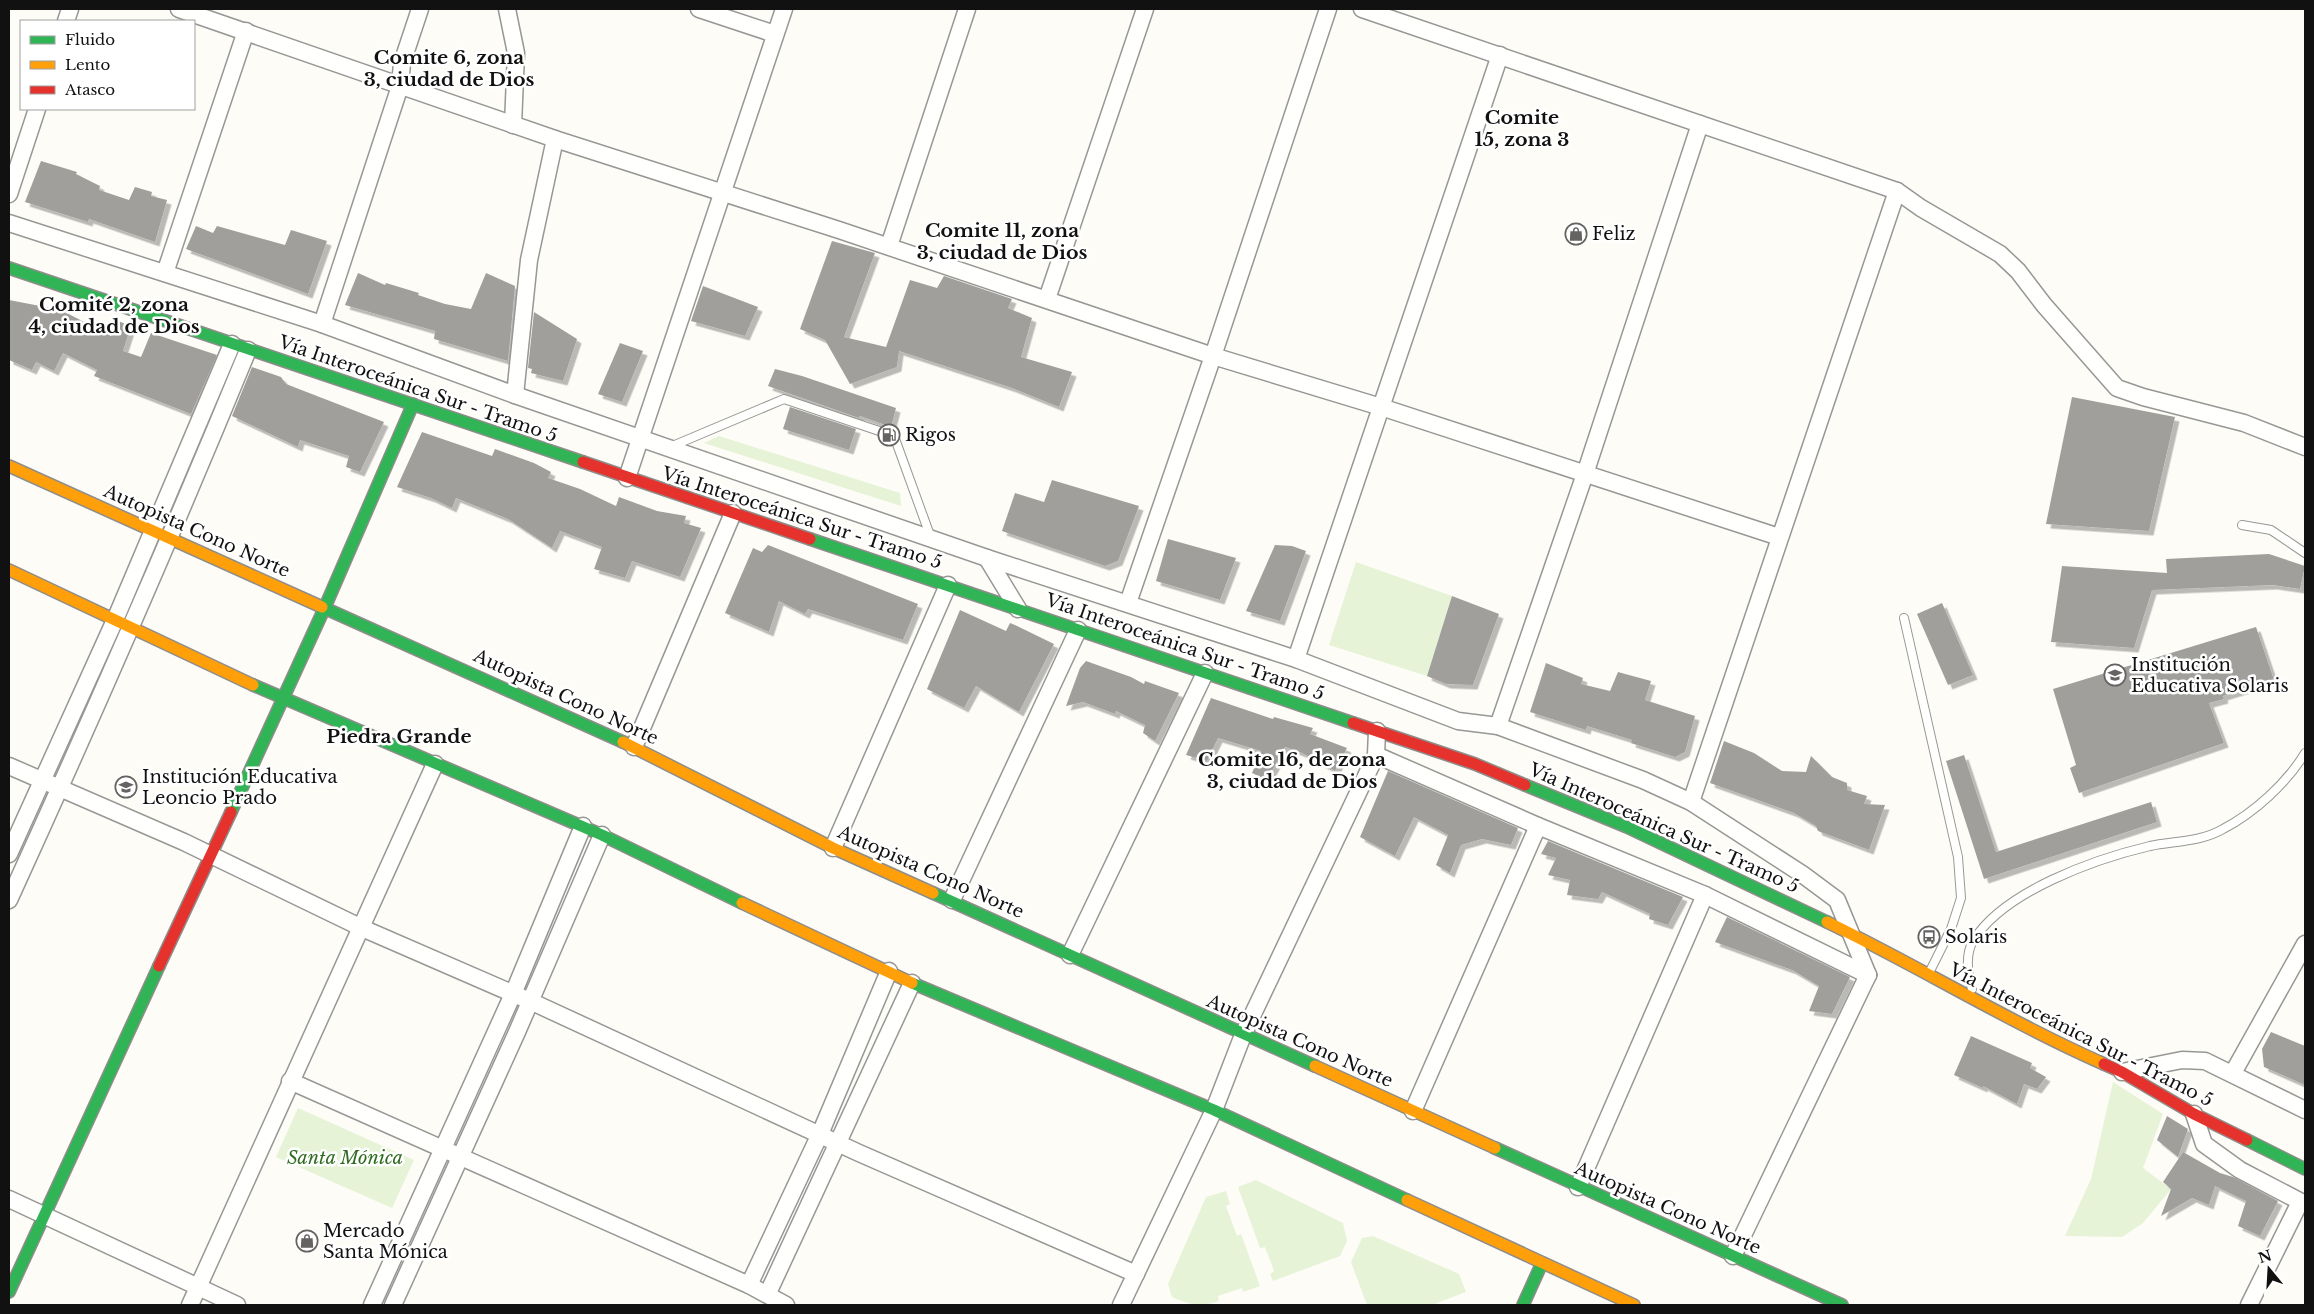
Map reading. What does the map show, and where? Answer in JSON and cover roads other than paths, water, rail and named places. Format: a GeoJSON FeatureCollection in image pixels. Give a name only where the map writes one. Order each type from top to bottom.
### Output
{"type":"FeatureCollection","features":[{"type":"Feature","properties":{"kind":"main road","name":"Vía Interoceánica Sur - Tramo 5"},"geometry":{"type":"LineString","coordinates":[[9,268],[1475,764],[1627,827],[1849,933],[1928,976],[1975,998],[2054,1042],[2122,1072],[2194,1114],[2305,1169]]}},
{"type":"Feature","properties":{"kind":"main road"},"geometry":{"type":"LineString","coordinates":[[9,1292],[324,607],[413,404]]}},
{"type":"Feature","properties":{"kind":"main road","name":"Autopista Cono Norte"},"geometry":{"type":"LineString","coordinates":[[9,466],[634,747],[833,848],[952,900],[1243,1035],[1842,1305]]}},
{"type":"Feature","properties":{"kind":"main road"},"geometry":{"type":"LineString","coordinates":[[9,570],[282,699],[583,826],[912,983],[1214,1110],[1634,1305]]}},
{"type":"Feature","properties":{"kind":"main road"},"geometry":{"type":"LineString","coordinates":[[1523,1305],[1542,1263]]}},
{"type":"Feature","properties":{"kind":"street"},"geometry":{"type":"LineString","coordinates":[[179,9],[554,139],[722,191],[1214,356],[1382,407],[1779,537]]}},
{"type":"Feature","properties":{"kind":"street"},"geometry":{"type":"LineString","coordinates":[[322,324],[400,86],[402,63],[420,9]]}},
{"type":"Feature","properties":{"kind":"street"},"geometry":{"type":"LineString","coordinates":[[507,9],[516,53],[512,125]]}},
{"type":"Feature","properties":{"kind":"street"},"geometry":{"type":"LineString","coordinates":[[699,9],[776,34]]}},
{"type":"Feature","properties":{"kind":"street"},"geometry":{"type":"LineString","coordinates":[[627,478],[784,9]]}},
{"type":"Feature","properties":{"kind":"street"},"geometry":{"type":"LineString","coordinates":[[888,246],[967,9]]}},
{"type":"Feature","properties":{"kind":"street"},"geometry":{"type":"LineString","coordinates":[[1048,299],[1145,9]]}},
{"type":"Feature","properties":{"kind":"street"},"geometry":{"type":"LineString","coordinates":[[1128,603],[1214,356],[1328,9]]}},
{"type":"Feature","properties":{"kind":"street"},"geometry":{"type":"LineString","coordinates":[[1362,9],[1897,191],[1921,208],[2000,254],[2018,271],[2044,305],[2117,388],[2143,397],[2244,422],[2305,447]]}},
{"type":"Feature","properties":{"kind":"street"},"geometry":{"type":"LineString","coordinates":[[165,273],[246,32]]}},
{"type":"Feature","properties":{"kind":"street"},"geometry":{"type":"LineString","coordinates":[[1296,658],[1500,55]]}},
{"type":"Feature","properties":{"kind":"street"},"geometry":{"type":"LineString","coordinates":[[9,194],[37,110]]}},
{"type":"Feature","properties":{"kind":"street"},"geometry":{"type":"LineString","coordinates":[[1498,726],[1585,474],[1700,124]]}},
{"type":"Feature","properties":{"kind":"street"},"geometry":{"type":"LineString","coordinates":[[516,395],[529,260],[554,139]]}},
{"type":"Feature","properties":{"kind":"street"},"geometry":{"type":"LineString","coordinates":[[1691,802],[1897,191]]}},
{"type":"Feature","properties":{"kind":"street"},"geometry":{"type":"LineString","coordinates":[[9,223],[322,324],[516,395],[987,558],[1296,658],[1458,721],[1498,726],[1643,780],[1691,802],[1802,874],[1837,900],[1849,933],[1868,975]]}},
{"type":"Feature","properties":{"kind":"street"},"geometry":{"type":"LineString","coordinates":[[9,854],[115,620],[232,344]]}},
{"type":"Feature","properties":{"kind":"street"},"geometry":{"type":"LineString","coordinates":[[9,900],[131,628],[248,350]]}},
{"type":"Feature","properties":{"kind":"street"},"geometry":{"type":"LineString","coordinates":[[634,747],[733,513]]}},
{"type":"Feature","properties":{"kind":"street"},"geometry":{"type":"LineString","coordinates":[[987,558],[1018,609]]}},
{"type":"Feature","properties":{"kind":"street"},"geometry":{"type":"LineString","coordinates":[[833,848],[948,585]]}},
{"type":"Feature","properties":{"kind":"street"},"geometry":{"type":"LineString","coordinates":[[952,900],[1078,630]]}},
{"type":"Feature","properties":{"kind":"street"},"geometry":{"type":"LineString","coordinates":[[1070,955],[1205,673]]}},
{"type":"Feature","properties":{"kind":"street"},"geometry":{"type":"LineString","coordinates":[[1121,1305],[1214,1110],[1243,1035],[1376,755],[1377,731]]}},
{"type":"Feature","properties":{"kind":"street"},"geometry":{"type":"LineString","coordinates":[[1376,755],[1538,826],[1705,895],[1868,975]]}},
{"type":"Feature","properties":{"kind":"street"},"geometry":{"type":"LineString","coordinates":[[190,1305],[435,764]]}},
{"type":"Feature","properties":{"kind":"street"},"geometry":{"type":"LineString","coordinates":[[9,766],[211,854],[362,928],[530,1001],[838,1143],[1136,1274]]}},
{"type":"Feature","properties":{"kind":"street"},"geometry":{"type":"LineString","coordinates":[[372,1305],[513,994],[583,826]]}},
{"type":"Feature","properties":{"kind":"street"},"geometry":{"type":"LineString","coordinates":[[1413,1111],[1538,826]]}},
{"type":"Feature","properties":{"kind":"street"},"geometry":{"type":"LineString","coordinates":[[393,1305],[530,1001],[602,835]]}},
{"type":"Feature","properties":{"kind":"street"},"geometry":{"type":"LineString","coordinates":[[1578,1187],[1705,895]]}},
{"type":"Feature","properties":{"kind":"street"},"geometry":{"type":"LineString","coordinates":[[2233,1073],[2305,944]]}},
{"type":"Feature","properties":{"kind":"street"},"geometry":{"type":"LineString","coordinates":[[749,1284],[820,1134],[889,971]]}},
{"type":"Feature","properties":{"kind":"street"},"geometry":{"type":"LineString","coordinates":[[1733,1256],[1868,975]]}},
{"type":"Feature","properties":{"kind":"street"},"geometry":{"type":"LineString","coordinates":[[768,1293],[912,983]]}},
{"type":"Feature","properties":{"kind":"street"},"geometry":{"type":"LineString","coordinates":[[2122,1072],[2182,1060],[2205,1061],[2233,1073],[2305,1110]]}},
{"type":"Feature","properties":{"kind":"street"},"geometry":{"type":"LineString","coordinates":[[290,1081],[749,1284],[768,1293],[786,1305]]}},
{"type":"Feature","properties":{"kind":"street"},"geometry":{"type":"LineString","coordinates":[[2194,1114],[2204,1144],[2240,1170],[2303,1203],[2249,1305]]}},
{"type":"Feature","properties":{"kind":"street"},"geometry":{"type":"LineString","coordinates":[[9,1199],[237,1305]]}},
{"type":"Feature","properties":{"kind":"lane"},"geometry":{"type":"LineString","coordinates":[[670,447],[784,399],[894,436],[931,538]]}},
{"type":"Feature","properties":{"kind":"lane"},"geometry":{"type":"LineString","coordinates":[[2242,525],[2271,530],[2305,553]]}},
{"type":"Feature","properties":{"kind":"lane"},"geometry":{"type":"LineString","coordinates":[[1904,618],[1958,857],[1960,898],[1950,929],[1928,976]]}},
{"type":"Feature","properties":{"kind":"lane"},"geometry":{"type":"LineString","coordinates":[[1975,998],[1968,967],[1973,942],[1991,921],[2008,906],[2031,891],[2067,873],[2150,846],[2196,839],[2222,830],[2260,806],[2300,762],[2305,752]]}},
{"type":"Feature","properties":{"kind":"place","name":"Feliz"},"geometry":{"type":"Point","coordinates":[1576,234]}},
{"type":"Feature","properties":{"kind":"place","name":"Rigos"},"geometry":{"type":"Point","coordinates":[889,435]}},
{"type":"Feature","properties":{"kind":"place","name":"Institución Educativa Solaris"},"geometry":{"type":"Point","coordinates":[2115,675]}},
{"type":"Feature","properties":{"kind":"place","name":"Institución Educativa Leoncio Prado"},"geometry":{"type":"Point","coordinates":[126,787]}},
{"type":"Feature","properties":{"kind":"place","name":"Solaris"},"geometry":{"type":"Point","coordinates":[1929,937]}},
{"type":"Feature","properties":{"kind":"place","name":"Mercado Santa Mónica"},"geometry":{"type":"Point","coordinates":[307,1241]}},
{"type":"Feature","properties":{"kind":"district","name":"Comite 6, zona 3, ciudad de Dios"},"geometry":{"type":"Point","coordinates":[449,68]}},
{"type":"Feature","properties":{"kind":"district","name":"Comite 15, zona 3"},"geometry":{"type":"Point","coordinates":[1522,128]}},
{"type":"Feature","properties":{"kind":"district","name":"Comite 11, zona 3, ciudad de Dios"},"geometry":{"type":"Point","coordinates":[1002,241]}},
{"type":"Feature","properties":{"kind":"district","name":"Comité 2, zona 4, ciudad de Dios"},"geometry":{"type":"Point","coordinates":[114,315]}},
{"type":"Feature","properties":{"kind":"district","name":"Piedra Grande"},"geometry":{"type":"Point","coordinates":[399,736]}},
{"type":"Feature","properties":{"kind":"district","name":"Comite 16, de zona 3, ciudad de Dios"},"geometry":{"type":"Point","coordinates":[1292,770]}},
{"type":"Feature","properties":{"kind":"park label","name":"Santa Mónica"},"geometry":{"type":"Point","coordinates":[345,1158]}}]}
